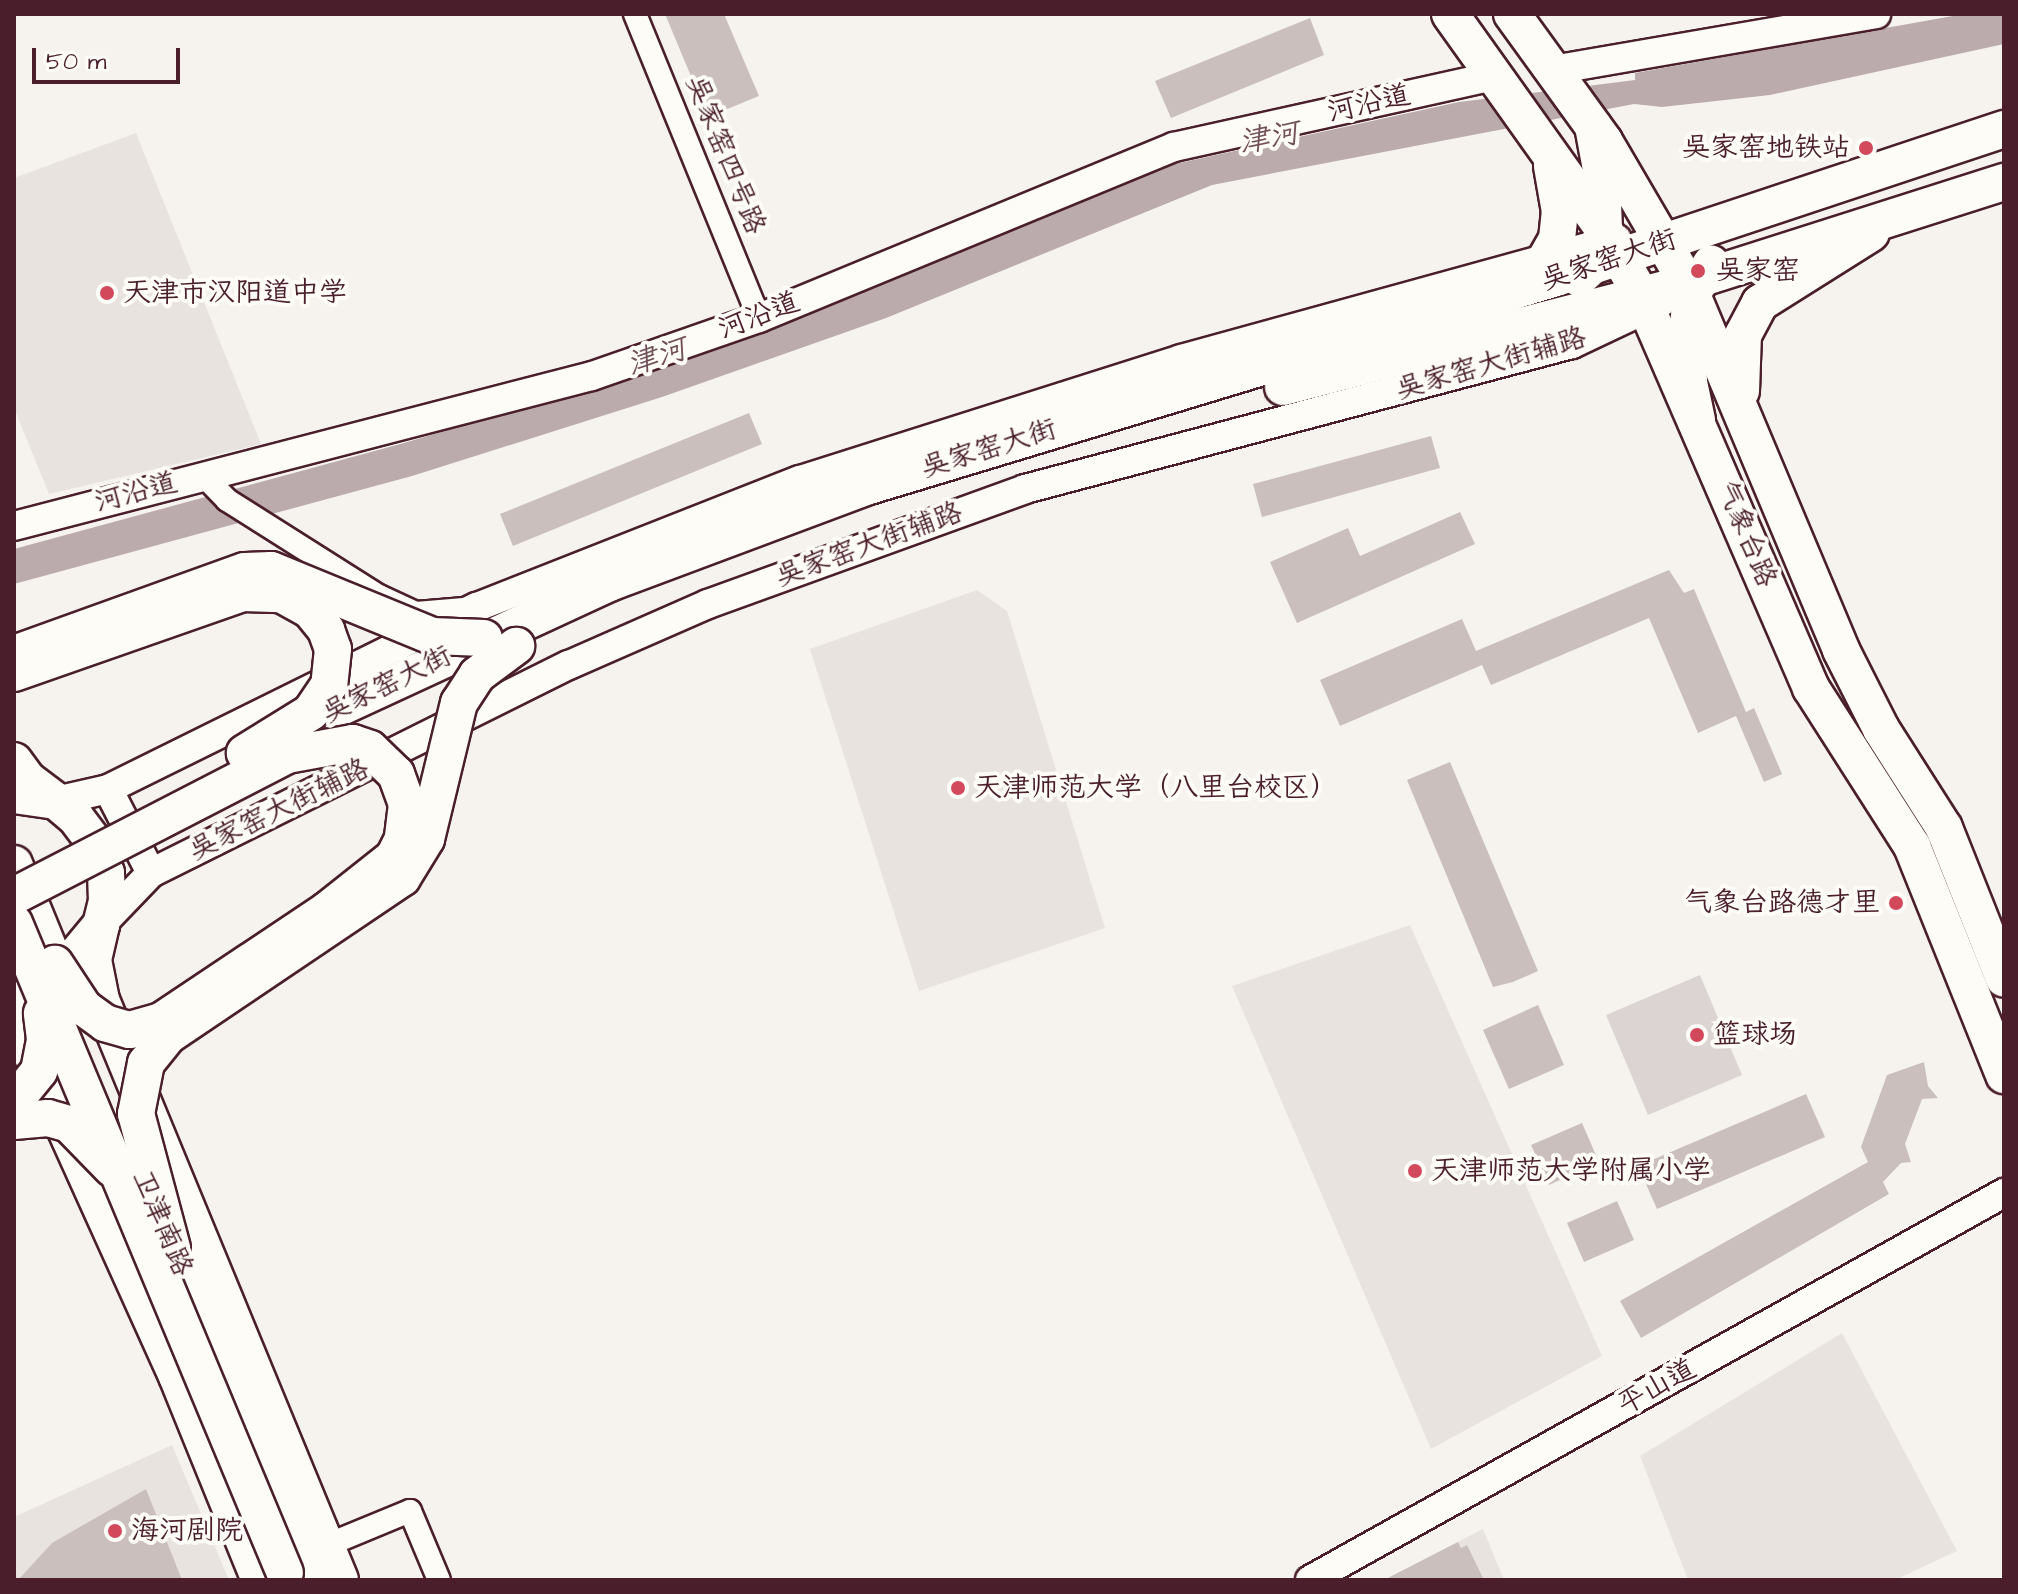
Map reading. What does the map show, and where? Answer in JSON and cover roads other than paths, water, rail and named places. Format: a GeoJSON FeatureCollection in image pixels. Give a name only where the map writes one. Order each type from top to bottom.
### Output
{"type":"FeatureCollection","features":[{"type":"Feature","properties":{"kind":"main road","name":"气象台路"},"geometry":{"type":"LineString","coordinates":[[1450,14],[1546,149],[1636,302],[1697,420],[1820,706],[1912,846],[2004,1075]]}},
{"type":"Feature","properties":{"kind":"main road","name":"气象台路"},"geometry":{"type":"LineString","coordinates":[[1512,14],[1593,126],[1693,285],[1841,650],[1881,729],[1944,828],[2004,979]]}},
{"type":"Feature","properties":{"kind":"main road"},"geometry":{"type":"LineString","coordinates":[[1384,361],[1447,330],[1565,291],[1605,247],[1593,126]]}},
{"type":"Feature","properties":{"kind":"main road","name":"吴家窑大街"},"geometry":{"type":"LineString","coordinates":[[14,896],[492,630],[609,583],[869,486],[1234,388],[1489,298],[1605,247],[1666,242],[2004,129]]}},
{"type":"Feature","properties":{"kind":"main road"},"geometry":{"type":"LineString","coordinates":[[1489,298],[1536,276],[1551,253],[1560,212],[1546,149]]}},
{"type":"Feature","properties":{"kind":"main road","name":"吴家窑大街"},"geometry":{"type":"LineString","coordinates":[[1234,388],[1384,361],[1636,302],[2004,182]]}},
{"type":"Feature","properties":{"kind":"main road"},"geometry":{"type":"LineString","coordinates":[[1697,420],[1686,343],[1693,285],[1745,230],[1789,201]]}},
{"type":"Feature","properties":{"kind":"main road"},"geometry":{"type":"LineString","coordinates":[[1744,417],[1739,355],[1746,327],[1760,303],[1806,270],[1906,214]]}},
{"type":"Feature","properties":{"kind":"main road"},"geometry":{"type":"LineString","coordinates":[[1489,298],[1565,291],[1636,302],[1686,343],[1744,417]]}},
{"type":"Feature","properties":{"kind":"main road"},"geometry":{"type":"LineString","coordinates":[[14,654],[245,571],[271,570],[294,577],[432,636],[492,630],[477,675],[459,703],[426,839],[402,878],[169,1035],[146,1063],[136,1114],[172,1248]]}},
{"type":"Feature","properties":{"kind":"main road"},"geometry":{"type":"LineString","coordinates":[[14,673],[243,593],[281,594],[310,610],[326,630],[333,666],[329,685],[311,712],[277,748]]}},
{"type":"Feature","properties":{"kind":"main road"},"geometry":{"type":"LineString","coordinates":[[33,972],[93,1016],[118,1028],[144,1028],[266,954],[382,869],[403,839],[407,819],[403,788],[388,763],[353,743],[277,748]]}},
{"type":"Feature","properties":{"kind":"main road","name":"吴家窑大街"},"geometry":{"type":"LineString","coordinates":[[14,867],[277,748]]}},
{"type":"Feature","properties":{"kind":"main road"},"geometry":{"type":"LineString","coordinates":[[14,761],[28,780],[56,801],[95,843],[106,873],[101,925],[93,960],[101,1000],[296,1570]]}},
{"type":"Feature","properties":{"kind":"main road"},"geometry":{"type":"LineString","coordinates":[[14,795],[56,801]]}},
{"type":"Feature","properties":{"kind":"main road","name":"卫津南路"},"geometry":{"type":"LineString","coordinates":[[14,867],[33,972],[172,1248],[296,1570]]}},
{"type":"Feature","properties":{"kind":"main road","name":"卫津南路"},"geometry":{"type":"LineString","coordinates":[[14,923],[113,1169],[296,1570]]}},
{"type":"Feature","properties":{"kind":"main road"},"geometry":{"type":"LineString","coordinates":[[33,972],[45,978],[67,966],[101,925]]}},
{"type":"Feature","properties":{"kind":"main road"},"geometry":{"type":"LineString","coordinates":[[14,1102],[32,1084],[44,1056],[42,1009],[33,972]]}},
{"type":"Feature","properties":{"kind":"main road"},"geometry":{"type":"LineString","coordinates":[[14,1015],[177,1376],[296,1570],[340,1580]]}},
{"type":"Feature","properties":{"kind":"main road"},"geometry":{"type":"LineString","coordinates":[[14,1121],[48,1118],[69,1124],[88,1138],[113,1169]]}},
{"type":"Feature","properties":{"kind":"street","name":"吴家窑四号路"},"geometry":{"type":"LineString","coordinates":[[635,14],[759,318]]}},
{"type":"Feature","properties":{"kind":"street"},"geometry":{"type":"LineString","coordinates":[[1556,73],[1876,14]]}},
{"type":"Feature","properties":{"kind":"street","name":"河沿道"},"geometry":{"type":"LineString","coordinates":[[14,526],[592,376],[759,318],[1174,147],[1498,83]]}},
{"type":"Feature","properties":{"kind":"street"},"geometry":{"type":"LineString","coordinates":[[56,801],[108,789],[492,630],[669,529],[922,439],[1551,253],[1605,247]]}},
{"type":"Feature","properties":{"kind":"street","name":"吴家窑大街辅路"},"geometry":{"type":"LineString","coordinates":[[101,925],[151,873],[569,665],[708,604],[1025,489],[1572,344],[1636,302]]}},
{"type":"Feature","properties":{"kind":"street"},"geometry":{"type":"LineString","coordinates":[[203,475],[261,523],[366,589],[416,613],[492,630]]}},
{"type":"Feature","properties":{"kind":"street"},"geometry":{"type":"LineString","coordinates":[[108,789],[151,873]]}},
{"type":"Feature","properties":{"kind":"street","name":"平山道"},"geometry":{"type":"LineString","coordinates":[[1310,1580],[2004,1193]]}},
{"type":"Feature","properties":{"kind":"street"},"geometry":{"type":"LineString","coordinates":[[296,1570],[410,1511],[439,1580]]}},
{"type":"Feature","properties":{"kind":"place","name":"吴家窑地铁站"},"geometry":{"type":"Point","coordinates":[1866,148]}},
{"type":"Feature","properties":{"kind":"place","name":"吴家窑"},"geometry":{"type":"Point","coordinates":[1698,271]}},
{"type":"Feature","properties":{"kind":"place","name":"天津市汉阳道中学"},"geometry":{"type":"Point","coordinates":[107,293]}},
{"type":"Feature","properties":{"kind":"place","name":"天津师范大学（八里台校区）"},"geometry":{"type":"Point","coordinates":[958,788]}},
{"type":"Feature","properties":{"kind":"place","name":"气象台路德才里"},"geometry":{"type":"Point","coordinates":[1896,903]}},
{"type":"Feature","properties":{"kind":"place","name":"篮球场"},"geometry":{"type":"Point","coordinates":[1697,1035]}},
{"type":"Feature","properties":{"kind":"place","name":"天津师范大学附属小学"},"geometry":{"type":"Point","coordinates":[1415,1171]}},
{"type":"Feature","properties":{"kind":"place","name":"海河剧院"},"geometry":{"type":"Point","coordinates":[115,1531]}},
{"type":"Feature","properties":{"kind":"water label","name":"津河"},"geometry":{"type":"Point","coordinates":[1269,138]}},
{"type":"Feature","properties":{"kind":"water label","name":"津河"},"geometry":{"type":"Point","coordinates":[657,357]}}]}
